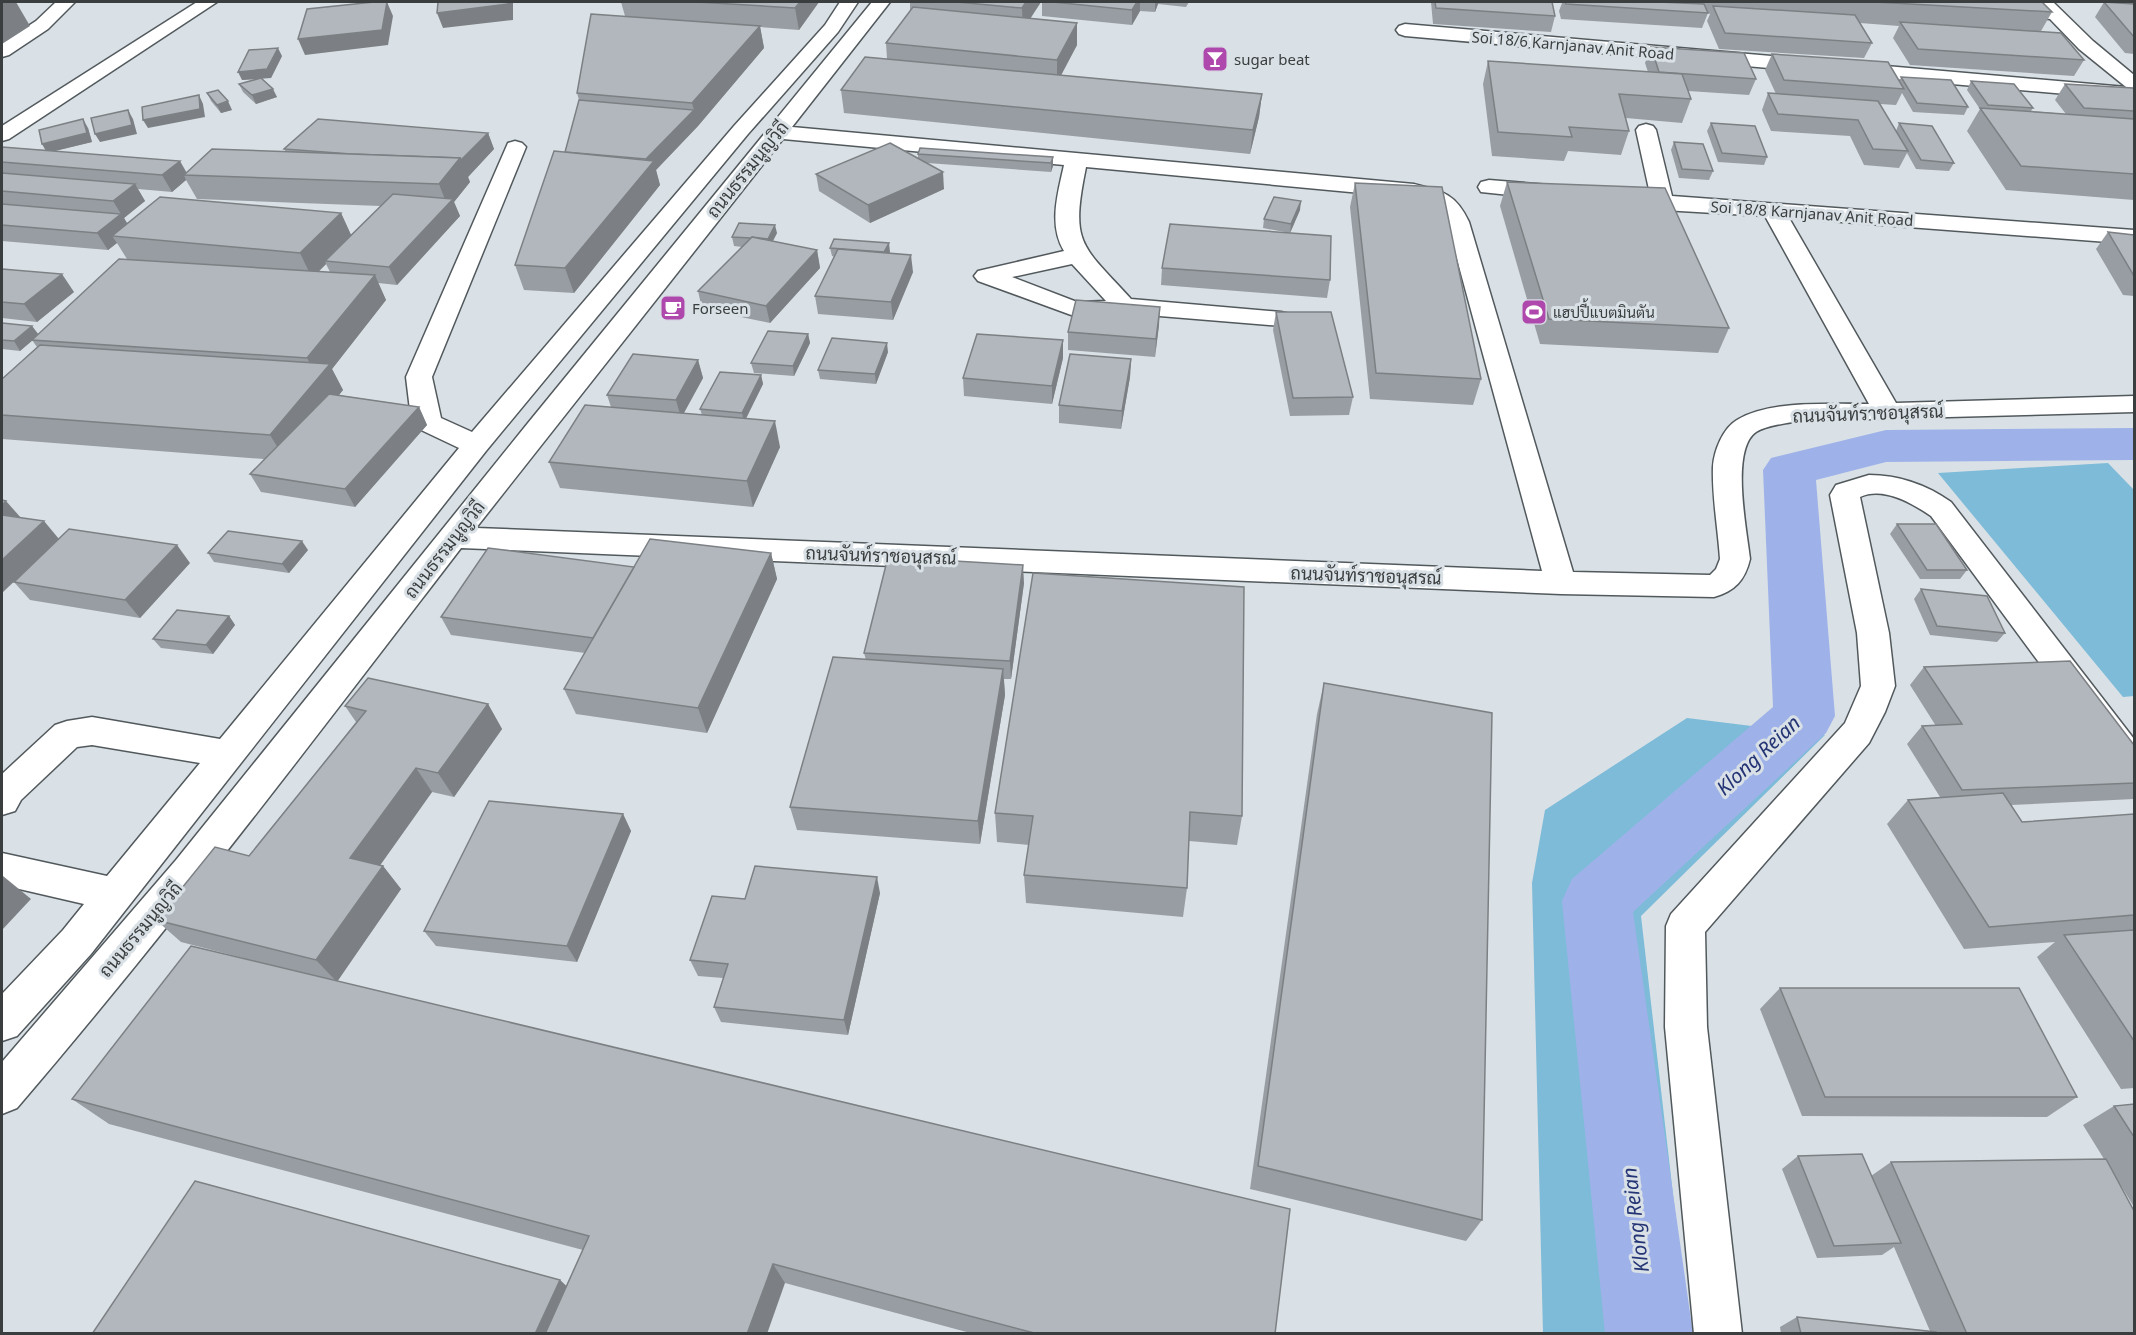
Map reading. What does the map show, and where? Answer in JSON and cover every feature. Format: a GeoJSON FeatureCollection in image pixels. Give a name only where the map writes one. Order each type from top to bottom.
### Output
{"type":"FeatureCollection","features":[{"type":"Feature","properties":{"kind":"street"},"geometry":{"type":"LineString","coordinates":[[2,51],[42,26],[66,2]]}},
{"type":"Feature","properties":{"kind":"street"},"geometry":{"type":"LineString","coordinates":[[2,135],[208,2]]}},
{"type":"Feature","properties":{"kind":"street","name":"ถนนธรรมนูญวิถี"},"geometry":{"type":"LineString","coordinates":[[2,1022],[77,942],[476,445],[741,130],[832,28],[849,2]]}},
{"type":"Feature","properties":{"kind":"street","name":"ถนนธรรมนูญวิถี"},"geometry":{"type":"LineString","coordinates":[[2,1092],[232,820],[605,343],[881,2]]}},
{"type":"Feature","properties":{"kind":"street"},"geometry":{"type":"LineString","coordinates":[[1986,8],[2050,8],[2086,45],[2134,84]]}},
{"type":"Feature","properties":{"kind":"street","name":"Soi 18/6 Karnjanav Anit Road"},"geometry":{"type":"LineString","coordinates":[[1405,30],[2134,94]]}},
{"type":"Feature","properties":{"kind":"street"},"geometry":{"type":"LineString","coordinates":[[1646,130],[1663,202]]}},
{"type":"Feature","properties":{"kind":"street"},"geometry":{"type":"LineString","coordinates":[[777,132],[1414,191],[1439,198],[1450,205],[1458,222],[1561,583]]}},
{"type":"Feature","properties":{"kind":"street"},"geometry":{"type":"LineString","coordinates":[[476,445],[429,423],[424,410],[419,377],[515,147]]}},
{"type":"Feature","properties":{"kind":"street"},"geometry":{"type":"LineString","coordinates":[[1076,161],[1067,208],[1069,232],[1074,248],[1124,306]]}},
{"type":"Feature","properties":{"kind":"street"},"geometry":{"type":"LineString","coordinates":[[1489,187],[1570,194]]}},
{"type":"Feature","properties":{"kind":"street","name":"Soi 18/8 Karnjanav Anit Road"},"geometry":{"type":"LineString","coordinates":[[1605,197],[2134,237]]}},
{"type":"Feature","properties":{"kind":"street"},"geometry":{"type":"LineString","coordinates":[[1773,210],[1887,412]]}},
{"type":"Feature","properties":{"kind":"street"},"geometry":{"type":"LineString","coordinates":[[1079,255],[986,276],[1074,309],[1096,310],[1124,306],[1281,319]]}},
{"type":"Feature","properties":{"kind":"street","name":"ถนนจันท์ราชอนุสรณ์"},"geometry":{"type":"LineString","coordinates":[[453,537],[1561,583],[1714,586],[1726,580],[1732,572],[1735,560],[1726,466],[1732,444],[1746,426],[1766,419],[1797,413],[2134,404]]}},
{"type":"Feature","properties":{"kind":"street"},"geometry":{"type":"LineString","coordinates":[[1718,1334],[1686,1027],[1685,926],[1857,734],[1878,686],[1873,633],[1846,492],[1860,485],[1903,489],[1919,494],[1941,509],[2134,765]]}},
{"type":"Feature","properties":{"kind":"street"},"geometry":{"type":"LineString","coordinates":[[2,800],[8,790],[67,735],[92,731],[228,754]]}},
{"type":"Feature","properties":{"kind":"street"},"geometry":{"type":"LineString","coordinates":[[2,869],[115,894]]}},
{"type":"Feature","properties":{"kind":"shaded area"},"geometry":{"type":"Polygon","coordinates":[[[2108,463],[2134,490],[2134,696],[2123,697],[1938,473],[2108,463]]]}},
{"type":"Feature","properties":{"kind":"shaded area"},"geometry":{"type":"Polygon","coordinates":[[[1687,718],[1825,735],[1641,916],[1689,1333],[1543,1333],[1532,883],[1545,810],[1687,718]]]}},
{"type":"Feature","properties":{"kind":"building"},"geometry":{"type":"Polygon","coordinates":[[[387,2],[382,30],[298,39],[307,9],[387,2]]]}},
{"type":"Feature","properties":{"kind":"building"},"geometry":{"type":"Polygon","coordinates":[[[438,2],[508,2],[508,4],[437,13],[438,2]]]}},
{"type":"Feature","properties":{"kind":"building"},"geometry":{"type":"Polygon","coordinates":[[[697,2],[800,2],[795,8],[697,2]]]}},
{"type":"Feature","properties":{"kind":"building"},"geometry":{"type":"Polygon","coordinates":[[[957,2],[1026,2],[1022,8],[957,2]]]}},
{"type":"Feature","properties":{"kind":"building"},"geometry":{"type":"Polygon","coordinates":[[[1053,2],[1137,2],[1132,10],[1053,2]]]}},
{"type":"Feature","properties":{"kind":"building"},"geometry":{"type":"Polygon","coordinates":[[[1435,2],[1552,2],[1555,16],[1436,8],[1435,2]]]}},
{"type":"Feature","properties":{"kind":"building"},"geometry":{"type":"Polygon","coordinates":[[[1565,2],[1704,4],[1708,13],[1566,4],[1565,2]]]}},
{"type":"Feature","properties":{"kind":"building"},"geometry":{"type":"Polygon","coordinates":[[[1875,2],[2042,2],[2052,12],[1875,2]]]}},
{"type":"Feature","properties":{"kind":"building"},"geometry":{"type":"Polygon","coordinates":[[[2104,2],[2134,4],[2134,37],[2104,2]]]}},
{"type":"Feature","properties":{"kind":"building"},"geometry":{"type":"Polygon","coordinates":[[[1713,6],[1855,15],[1872,43],[1725,33],[1713,6]]]}},
{"type":"Feature","properties":{"kind":"building"},"geometry":{"type":"Polygon","coordinates":[[[913,7],[1077,23],[1057,60],[886,43],[913,7]]]}},
{"type":"Feature","properties":{"kind":"building"},"geometry":{"type":"Polygon","coordinates":[[[591,14],[760,26],[692,103],[577,93],[591,14]]]}},
{"type":"Feature","properties":{"kind":"building"},"geometry":{"type":"Polygon","coordinates":[[[1900,22],[2061,33],[2084,60],[1918,49],[1900,22]]]}},
{"type":"Feature","properties":{"kind":"building"},"geometry":{"type":"Polygon","coordinates":[[[1651,47],[1744,53],[1756,79],[1659,72],[1651,47]]]}},
{"type":"Feature","properties":{"kind":"building"},"geometry":{"type":"Polygon","coordinates":[[[278,48],[267,69],[238,72],[249,50],[278,48]]]}},
{"type":"Feature","properties":{"kind":"building"},"geometry":{"type":"Polygon","coordinates":[[[1772,54],[1888,62],[1904,89],[1784,80],[1772,54]]]}},
{"type":"Feature","properties":{"kind":"building"},"geometry":{"type":"Polygon","coordinates":[[[865,57],[1262,94],[1253,130],[841,90],[865,57]]]}},
{"type":"Feature","properties":{"kind":"building"},"geometry":{"type":"Polygon","coordinates":[[[1488,61],[1682,74],[1691,99],[1619,94],[1629,131],[1569,127],[1572,137],[1498,132],[1488,61]]]}},
{"type":"Feature","properties":{"kind":"building"},"geometry":{"type":"Polygon","coordinates":[[[1901,77],[1951,80],[1968,107],[1917,103],[1901,77]]]}},
{"type":"Feature","properties":{"kind":"building"},"geometry":{"type":"Polygon","coordinates":[[[261,78],[273,89],[252,95],[239,84],[261,78]]]}},
{"type":"Feature","properties":{"kind":"building"},"geometry":{"type":"Polygon","coordinates":[[[1971,81],[2014,84],[2033,108],[1988,105],[1971,81]]]}},
{"type":"Feature","properties":{"kind":"building"},"geometry":{"type":"Polygon","coordinates":[[[2065,84],[2133,88],[2134,111],[2084,108],[2065,84]]]}},
{"type":"Feature","properties":{"kind":"building"},"geometry":{"type":"Polygon","coordinates":[[[218,90],[228,101],[217,105],[207,93],[218,90]]]}},
{"type":"Feature","properties":{"kind":"building"},"geometry":{"type":"Polygon","coordinates":[[[1768,93],[1878,101],[1908,151],[1873,149],[1858,120],[1778,114],[1768,93]]]}},
{"type":"Feature","properties":{"kind":"building"},"geometry":{"type":"Polygon","coordinates":[[[199,95],[200,109],[143,120],[142,107],[199,95]]]}},
{"type":"Feature","properties":{"kind":"building"},"geometry":{"type":"Polygon","coordinates":[[[579,100],[694,110],[646,159],[565,152],[579,100]]]}},
{"type":"Feature","properties":{"kind":"building"},"geometry":{"type":"Polygon","coordinates":[[[1980,108],[2134,119],[2134,174],[2021,166],[1980,108]]]}},
{"type":"Feature","properties":{"kind":"building"},"geometry":{"type":"Polygon","coordinates":[[[128,110],[132,125],[95,134],[91,118],[128,110]]]}},
{"type":"Feature","properties":{"kind":"building"},"geometry":{"type":"Polygon","coordinates":[[[83,119],[87,133],[42,144],[39,130],[83,119]]]}},
{"type":"Feature","properties":{"kind":"building"},"geometry":{"type":"Polygon","coordinates":[[[318,119],[488,133],[461,160],[460,158],[284,149],[318,119]]]}},
{"type":"Feature","properties":{"kind":"building"},"geometry":{"type":"Polygon","coordinates":[[[1711,123],[1755,126],[1767,157],[1722,153],[1711,123]]]}},
{"type":"Feature","properties":{"kind":"building"},"geometry":{"type":"Polygon","coordinates":[[[1899,123],[1932,126],[1954,163],[1921,160],[1899,123]]]}},
{"type":"Feature","properties":{"kind":"building"},"geometry":{"type":"Polygon","coordinates":[[[1674,142],[1703,144],[1713,171],[1682,169],[1674,142]]]}},
{"type":"Feature","properties":{"kind":"building"},"geometry":{"type":"Polygon","coordinates":[[[890,143],[943,172],[868,205],[816,174],[890,143]]]}},
{"type":"Feature","properties":{"kind":"building"},"geometry":{"type":"Polygon","coordinates":[[[2,147],[180,161],[162,175],[2,162],[2,147]]]}},
{"type":"Feature","properties":{"kind":"building"},"geometry":{"type":"Polygon","coordinates":[[[920,148],[1053,157],[1051,163],[918,154],[920,148]]]}},
{"type":"Feature","properties":{"kind":"building"},"geometry":{"type":"Polygon","coordinates":[[[212,149],[460,158],[439,184],[184,175],[212,149]]]}},
{"type":"Feature","properties":{"kind":"building"},"geometry":{"type":"Polygon","coordinates":[[[554,151],[654,161],[565,268],[515,265],[554,151]]]}},
{"type":"Feature","properties":{"kind":"building"},"geometry":{"type":"Polygon","coordinates":[[[2,173],[135,184],[113,201],[2,191],[2,173]]]}},
{"type":"Feature","properties":{"kind":"building"},"geometry":{"type":"Polygon","coordinates":[[[1507,182],[1665,188],[1729,328],[1549,319],[1507,182]]]}},
{"type":"Feature","properties":{"kind":"building"},"geometry":{"type":"Polygon","coordinates":[[[1355,183],[1442,187],[1481,379],[1376,373],[1355,183]]]}},
{"type":"Feature","properties":{"kind":"building"},"geometry":{"type":"Polygon","coordinates":[[[393,194],[453,199],[389,267],[325,261],[393,194]]]}},
{"type":"Feature","properties":{"kind":"building"},"geometry":{"type":"Polygon","coordinates":[[[160,197],[341,213],[300,253],[112,236],[160,197]]]}},
{"type":"Feature","properties":{"kind":"building"},"geometry":{"type":"Polygon","coordinates":[[[1274,197],[1301,201],[1291,224],[1264,219],[1274,197]]]}},
{"type":"Feature","properties":{"kind":"building"},"geometry":{"type":"Polygon","coordinates":[[[2,204],[121,214],[97,233],[2,225],[2,204]]]}},
{"type":"Feature","properties":{"kind":"building"},"geometry":{"type":"Polygon","coordinates":[[[739,223],[775,225],[768,239],[732,237],[739,223]]]}},
{"type":"Feature","properties":{"kind":"building"},"geometry":{"type":"Polygon","coordinates":[[[1170,224],[1331,236],[1330,280],[1162,268],[1170,224]]]}},
{"type":"Feature","properties":{"kind":"building"},"geometry":{"type":"Polygon","coordinates":[[[2108,232],[2134,235],[2134,276],[2108,232]]]}},
{"type":"Feature","properties":{"kind":"building"},"geometry":{"type":"Polygon","coordinates":[[[752,237],[817,250],[766,306],[698,291],[752,237]]]}},
{"type":"Feature","properties":{"kind":"building"},"geometry":{"type":"Polygon","coordinates":[[[834,239],[889,243],[884,252],[830,248],[834,239]]]}},
{"type":"Feature","properties":{"kind":"building"},"geometry":{"type":"Polygon","coordinates":[[[838,249],[911,255],[891,302],[815,296],[838,249]]]}},
{"type":"Feature","properties":{"kind":"building"},"geometry":{"type":"Polygon","coordinates":[[[119,259],[375,275],[307,358],[32,340],[119,259]]]}},
{"type":"Feature","properties":{"kind":"building"},"geometry":{"type":"Polygon","coordinates":[[[2,269],[62,274],[24,304],[2,302],[2,269]]]}},
{"type":"Feature","properties":{"kind":"building"},"geometry":{"type":"Polygon","coordinates":[[[1076,300],[1160,307],[1156,339],[1068,332],[1076,300]]]}},
{"type":"Feature","properties":{"kind":"building"},"geometry":{"type":"Polygon","coordinates":[[[1276,312],[1331,312],[1353,397],[1293,398],[1276,312]]]}},
{"type":"Feature","properties":{"kind":"building"},"geometry":{"type":"Polygon","coordinates":[[[2,323],[32,326],[14,341],[2,340],[2,323]]]}},
{"type":"Feature","properties":{"kind":"building"},"geometry":{"type":"Polygon","coordinates":[[[768,331],[808,334],[793,366],[751,363],[768,331]]]}},
{"type":"Feature","properties":{"kind":"building"},"geometry":{"type":"Polygon","coordinates":[[[977,334],[1063,340],[1052,386],[963,378],[977,334]]]}},
{"type":"Feature","properties":{"kind":"building"},"geometry":{"type":"Polygon","coordinates":[[[832,338],[887,343],[875,374],[818,370],[832,338]]]}},
{"type":"Feature","properties":{"kind":"building"},"geometry":{"type":"Polygon","coordinates":[[[40,345],[330,364],[270,435],[2,415],[2,379],[40,345]]]}},
{"type":"Feature","properties":{"kind":"building"},"geometry":{"type":"Polygon","coordinates":[[[633,354],[698,360],[676,400],[607,395],[633,354]]]}},
{"type":"Feature","properties":{"kind":"building"},"geometry":{"type":"Polygon","coordinates":[[[1070,354],[1131,359],[1122,411],[1059,405],[1070,354]]]}},
{"type":"Feature","properties":{"kind":"building"},"geometry":{"type":"Polygon","coordinates":[[[720,372],[761,375],[742,413],[700,409],[720,372]]]}},
{"type":"Feature","properties":{"kind":"building"},"geometry":{"type":"Polygon","coordinates":[[[329,394],[419,407],[345,489],[250,474],[329,394]]]}},
{"type":"Feature","properties":{"kind":"building"},"geometry":{"type":"Polygon","coordinates":[[[585,405],[775,421],[747,481],[549,462],[585,405]]]}},
{"type":"Feature","properties":{"kind":"building"},"geometry":{"type":"Polygon","coordinates":[[[2,515],[44,521],[2,560],[2,515]]]}},
{"type":"Feature","properties":{"kind":"building"},"geometry":{"type":"Polygon","coordinates":[[[1897,524],[1936,524],[1967,570],[1927,570],[1897,524]]]}},
{"type":"Feature","properties":{"kind":"building"},"geometry":{"type":"Polygon","coordinates":[[[69,529],[177,545],[125,600],[14,582],[69,529]]]}},
{"type":"Feature","properties":{"kind":"building"},"geometry":{"type":"Polygon","coordinates":[[[228,531],[302,541],[282,564],[208,553],[228,531]]]}},
{"type":"Feature","properties":{"kind":"building"},"geometry":{"type":"Polygon","coordinates":[[[650,539],[771,553],[698,708],[564,689],[650,539]]]}},
{"type":"Feature","properties":{"kind":"building"},"geometry":{"type":"Polygon","coordinates":[[[488,548],[634,567],[593,638],[441,617],[488,548]]]}},
{"type":"Feature","properties":{"kind":"building"},"geometry":{"type":"Polygon","coordinates":[[[888,557],[1023,565],[1010,661],[864,653],[888,557]]]}},
{"type":"Feature","properties":{"kind":"building"},"geometry":{"type":"Polygon","coordinates":[[[1033,573],[1244,587],[1242,816],[1190,812],[1187,888],[1024,875],[1033,816],[995,813],[1033,573]]]}},
{"type":"Feature","properties":{"kind":"building"},"geometry":{"type":"Polygon","coordinates":[[[1921,589],[1987,596],[2005,633],[1937,626],[1921,589]]]}},
{"type":"Feature","properties":{"kind":"building"},"geometry":{"type":"Polygon","coordinates":[[[177,610],[229,616],[206,645],[153,639],[177,610]]]}},
{"type":"Feature","properties":{"kind":"building"},"geometry":{"type":"Polygon","coordinates":[[[833,657],[1003,669],[978,821],[790,807],[833,657]]]}},
{"type":"Feature","properties":{"kind":"building"},"geometry":{"type":"Polygon","coordinates":[[[2070,661],[2134,745],[2134,783],[1962,790],[1922,726],[1962,724],[1924,667],[2070,661]]]}},
{"type":"Feature","properties":{"kind":"building"},"geometry":{"type":"Polygon","coordinates":[[[368,678],[488,704],[438,773],[416,768],[350,858],[383,866],[316,960],[156,920],[215,847],[249,856],[366,711],[345,706],[368,678]]]}},
{"type":"Feature","properties":{"kind":"building"},"geometry":{"type":"Polygon","coordinates":[[[1324,683],[1492,713],[1482,1220],[1258,1166],[1324,683]]]}},
{"type":"Feature","properties":{"kind":"building"},"geometry":{"type":"Polygon","coordinates":[[[2003,793],[2022,822],[2134,814],[2134,915],[1989,927],[1908,800],[2003,793]]]}},
{"type":"Feature","properties":{"kind":"building"},"geometry":{"type":"Polygon","coordinates":[[[489,801],[623,814],[567,946],[424,931],[489,801]]]}},
{"type":"Feature","properties":{"kind":"building"},"geometry":{"type":"Polygon","coordinates":[[[755,866],[877,877],[844,1020],[714,1007],[728,964],[690,960],[712,896],[745,899],[755,866]]]}},
{"type":"Feature","properties":{"kind":"building"},"geometry":{"type":"Polygon","coordinates":[[[2134,930],[2134,1041],[2064,935],[2134,930]]]}},
{"type":"Feature","properties":{"kind":"building"},"geometry":{"type":"Polygon","coordinates":[[[191,946],[1290,1209],[1275,1334],[1038,1334],[773,1264],[747,1334],[545,1334],[589,1236],[72,1099],[191,946]]]}},
{"type":"Feature","properties":{"kind":"building"},"geometry":{"type":"Polygon","coordinates":[[[1780,988],[2019,988],[2077,1097],[1825,1097],[1780,988]]]}},
{"type":"Feature","properties":{"kind":"building"},"geometry":{"type":"Polygon","coordinates":[[[2134,1104],[2134,1137],[2114,1106],[2134,1104]]]}},
{"type":"Feature","properties":{"kind":"building"},"geometry":{"type":"Polygon","coordinates":[[[1862,1154],[1901,1243],[1834,1246],[1798,1156],[1862,1154]]]}},
{"type":"Feature","properties":{"kind":"building"},"geometry":{"type":"Polygon","coordinates":[[[2106,1159],[2134,1211],[2134,1334],[1967,1334],[1891,1162],[2106,1159]]]}},
{"type":"Feature","properties":{"kind":"building"},"geometry":{"type":"Polygon","coordinates":[[[195,1181],[560,1280],[535,1334],[92,1334],[195,1181]]]}},
{"type":"Feature","properties":{"kind":"building"},"geometry":{"type":"Polygon","coordinates":[[[1797,1317],[1936,1332],[1936,1334],[1801,1334],[1797,1317]]]}},
{"type":"Feature","properties":{"kind":"waterway","name":"Klong Reian"},"geometry":{"type":"LineString","coordinates":[[1649,1334],[1597,901],[1804,716],[1789,470],[1886,446],[2134,444]]}},
{"type":"Feature","properties":{"kind":"place","name":"sugar beat"},"geometry":{"type":"Point","coordinates":[1215,59]}},
{"type":"Feature","properties":{"kind":"place","name":"Forseen"},"geometry":{"type":"Point","coordinates":[673,308]}},
{"type":"Feature","properties":{"kind":"place","name":"แฮปปี้แบตมินตัน"},"geometry":{"type":"Point","coordinates":[1534,312]}}]}
